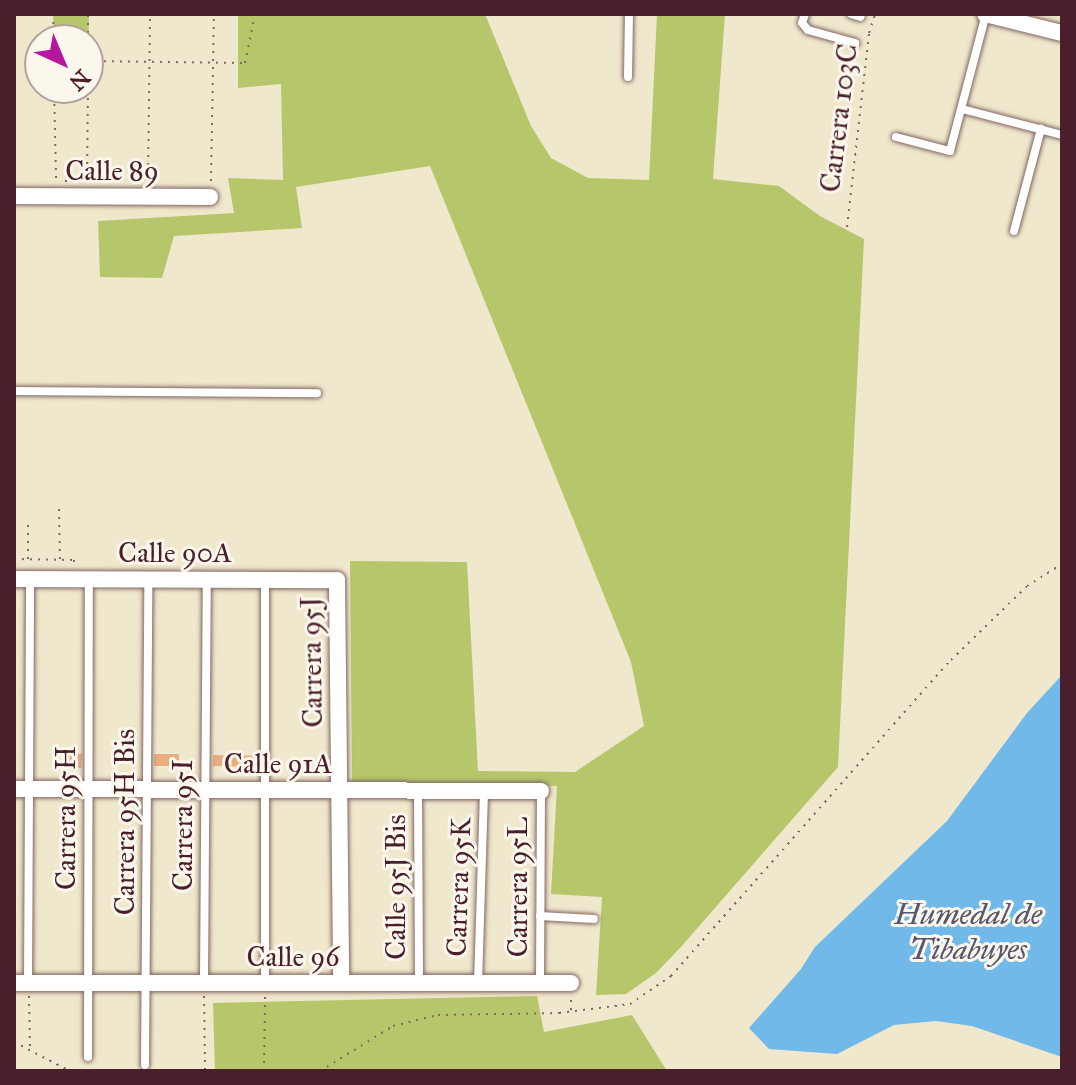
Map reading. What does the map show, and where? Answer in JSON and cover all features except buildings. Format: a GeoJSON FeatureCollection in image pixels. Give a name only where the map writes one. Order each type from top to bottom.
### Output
{"type":"FeatureCollection","features":[{"type":"Feature","properties":{"kind":"street"},"geometry":{"type":"LineString","coordinates":[[985,14],[1062,33]]}},
{"type":"Feature","properties":{"kind":"street","name":"Calle 89"},"geometry":{"type":"LineString","coordinates":[[14,196],[148,188],[210,197]]}},
{"type":"Feature","properties":{"kind":"street","name":"Calle 90A"},"geometry":{"type":"LineString","coordinates":[[22,579],[337,580]]}},
{"type":"Feature","properties":{"kind":"street","name":"Carrera 95J"},"geometry":{"type":"LineString","coordinates":[[337,580],[341,983]]}},
{"type":"Feature","properties":{"kind":"street","name":"Calle 91A"},"geometry":{"type":"LineString","coordinates":[[22,789],[541,791]]}},
{"type":"Feature","properties":{"kind":"street","name":"Calle 96"},"geometry":{"type":"LineString","coordinates":[[21,983],[571,983]]}},
{"type":"Feature","properties":{"kind":"lane"},"geometry":{"type":"LineString","coordinates":[[628,77],[629,14]]}},
{"type":"Feature","properties":{"kind":"lane"},"geometry":{"type":"LineString","coordinates":[[805,14],[802,23],[808,30],[855,43]]}},
{"type":"Feature","properties":{"kind":"lane"},"geometry":{"type":"LineString","coordinates":[[851,14],[861,17]]}},
{"type":"Feature","properties":{"kind":"lane"},"geometry":{"type":"LineString","coordinates":[[896,137],[950,151],[985,14]]}},
{"type":"Feature","properties":{"kind":"lane"},"geometry":{"type":"LineString","coordinates":[[962,109],[1062,135]]}},
{"type":"Feature","properties":{"kind":"lane"},"geometry":{"type":"LineString","coordinates":[[1014,231],[1041,129]]}},
{"type":"Feature","properties":{"kind":"lane"},"geometry":{"type":"LineString","coordinates":[[14,391],[317,393]]}},
{"type":"Feature","properties":{"kind":"lane"},"geometry":{"type":"LineString","coordinates":[[21,983],[22,579]]}},
{"type":"Feature","properties":{"kind":"lane","name":"Carrera 95H"},"geometry":{"type":"LineString","coordinates":[[88,1057],[89,579]]}},
{"type":"Feature","properties":{"kind":"lane","name":"Carrera 95H Bis"},"geometry":{"type":"LineString","coordinates":[[145,1065],[148,579]]}},
{"type":"Feature","properties":{"kind":"lane","name":"Carrera 95I"},"geometry":{"type":"LineString","coordinates":[[204,983],[207,579]]}},
{"type":"Feature","properties":{"kind":"lane"},"geometry":{"type":"LineString","coordinates":[[265,579],[265,983]]}},
{"type":"Feature","properties":{"kind":"lane","name":"Calle 95J Bis"},"geometry":{"type":"LineString","coordinates":[[418,791],[419,983]]}},
{"type":"Feature","properties":{"kind":"lane","name":"Carrera 95K"},"geometry":{"type":"LineString","coordinates":[[478,983],[484,791]]}},
{"type":"Feature","properties":{"kind":"lane","name":"Carrera 95L"},"geometry":{"type":"LineString","coordinates":[[540,984],[541,791]]}},
{"type":"Feature","properties":{"kind":"lane"},"geometry":{"type":"LineString","coordinates":[[540,916],[594,919]]}},
{"type":"Feature","properties":{"kind":"path"},"geometry":{"type":"LineString","coordinates":[[54,104],[56,181],[87,180],[148,188],[150,14]]}},
{"type":"Feature","properties":{"kind":"path"},"geometry":{"type":"LineString","coordinates":[[210,197],[214,14]]}},
{"type":"Feature","properties":{"kind":"path"},"geometry":{"type":"LineString","coordinates":[[104,61],[245,63],[255,14]]}},
{"type":"Feature","properties":{"kind":"path","name":"Carrera 103C"},"geometry":{"type":"LineString","coordinates":[[847,227],[869,33],[875,14]]}},
{"type":"Feature","properties":{"kind":"path"},"geometry":{"type":"LineString","coordinates":[[87,180],[88,104]]}},
{"type":"Feature","properties":{"kind":"path"},"geometry":{"type":"LineString","coordinates":[[59,509],[60,560]]}},
{"type":"Feature","properties":{"kind":"path"},"geometry":{"type":"LineString","coordinates":[[28,521],[28,559]]}},
{"type":"Feature","properties":{"kind":"path"},"geometry":{"type":"LineString","coordinates":[[14,559],[74,560]]}},
{"type":"Feature","properties":{"kind":"path"},"geometry":{"type":"LineString","coordinates":[[320,1071],[393,1026],[438,1015],[559,1013],[630,1004],[671,976],[951,660],[1027,586],[1062,564]]}},
{"type":"Feature","properties":{"kind":"path"},"geometry":{"type":"LineString","coordinates":[[21,983],[30,1050]]}},
{"type":"Feature","properties":{"kind":"path"},"geometry":{"type":"LineString","coordinates":[[204,983],[205,1071]]}},
{"type":"Feature","properties":{"kind":"path"},"geometry":{"type":"LineString","coordinates":[[264,1071],[265,983]]}},
{"type":"Feature","properties":{"kind":"path"},"geometry":{"type":"LineString","coordinates":[[14,1042],[70,1071]]}},
{"type":"Feature","properties":{"kind":"green space"},"geometry":{"type":"Polygon","coordinates":[[[53,14],[89,14],[89,24],[53,24],[53,14]]]}},
{"type":"Feature","properties":{"kind":"green space"},"geometry":{"type":"Polygon","coordinates":[[[238,14],[485,14],[531,126],[551,158],[588,178],[649,180],[657,14],[725,14],[713,179],[779,186],[820,216],[864,239],[838,767],[680,948],[656,973],[626,994],[596,995],[602,897],[551,894],[557,786],[352,782],[350,561],[467,562],[478,771],[575,772],[644,726],[631,662],[430,166],[296,187],[302,228],[174,236],[162,278],[100,277],[98,221],[234,213],[228,178],[283,180],[281,84],[238,88],[238,14]]]}},
{"type":"Feature","properties":{"kind":"green space"},"geometry":{"type":"Polygon","coordinates":[[[537,996],[544,1032],[632,1015],[667,1071],[215,1071],[213,1003],[537,996]]]}},
{"type":"Feature","properties":{"kind":"water","name":"Humedal de Tibabuyes"},"geometry":{"type":"Polygon","coordinates":[[[1062,675],[1062,1057],[972,1026],[936,1021],[894,1025],[837,1054],[769,1049],[749,1028],[801,969],[815,947],[947,821],[1027,713],[1062,675]]]}}]}
